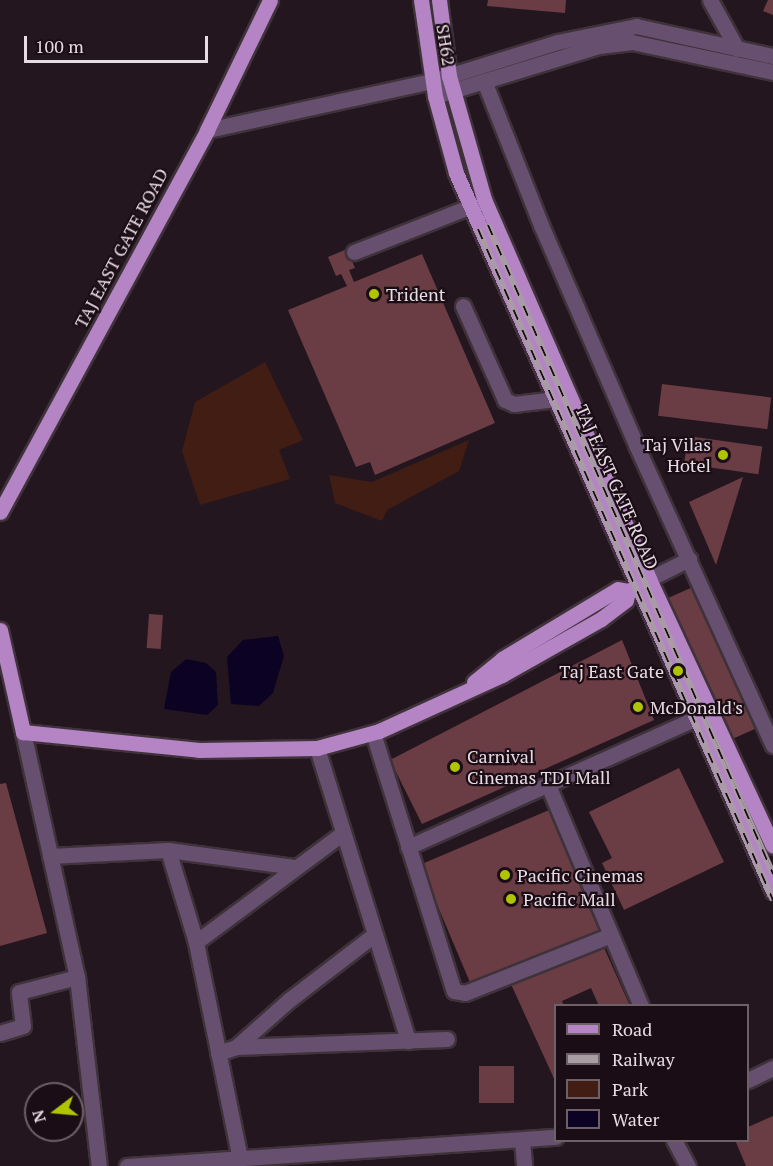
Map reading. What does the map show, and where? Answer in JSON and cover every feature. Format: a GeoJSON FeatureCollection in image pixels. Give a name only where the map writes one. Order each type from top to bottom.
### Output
{"type":"FeatureCollection","features":[{"type":"Feature","properties":{"kind":"main road","name":"TAJ EAST GATE ROAD"},"geometry":{"type":"LineString","coordinates":[[0,512],[207,130],[270,0]]}},
{"type":"Feature","properties":{"kind":"main road","name":"SH62"},"geometry":{"type":"LineString","coordinates":[[421,0],[434,88]]}},
{"type":"Feature","properties":{"kind":"main road","name":"SH62"},"geometry":{"type":"LineString","coordinates":[[439,0],[451,83],[484,199],[639,585],[773,846]]}},
{"type":"Feature","properties":{"kind":"main road","name":"TAJ EAST GATE ROAD"},"geometry":{"type":"LineString","coordinates":[[434,88],[469,207],[698,717],[773,891]]}},
{"type":"Feature","properties":{"kind":"main road"},"geometry":{"type":"LineString","coordinates":[[0,630],[23,732],[199,750],[317,748],[373,733],[468,688],[502,675],[554,647],[617,606],[626,600],[639,585]]}},
{"type":"Feature","properties":{"kind":"street"},"geometry":{"type":"LineString","coordinates":[[712,1],[737,49]]}},
{"type":"Feature","properties":{"kind":"street"},"geometry":{"type":"LineString","coordinates":[[207,130],[434,88],[557,42],[636,26],[773,56]]}},
{"type":"Feature","properties":{"kind":"street"},"geometry":{"type":"LineString","coordinates":[[451,83],[484,81],[599,46],[632,42],[773,72]]}},
{"type":"Feature","properties":{"kind":"street"},"geometry":{"type":"LineString","coordinates":[[484,81],[541,225],[773,745]]}},
{"type":"Feature","properties":{"kind":"street"},"geometry":{"type":"LineString","coordinates":[[354,252],[469,207]]}},
{"type":"Feature","properties":{"kind":"street"},"geometry":{"type":"LineString","coordinates":[[463,306],[505,400],[514,404],[556,399]]}},
{"type":"Feature","properties":{"kind":"street"},"geometry":{"type":"LineString","coordinates":[[639,585],[689,559]]}},
{"type":"Feature","properties":{"kind":"street"},"geometry":{"type":"LineString","coordinates":[[408,847],[698,717]]}},
{"type":"Feature","properties":{"kind":"street"},"geometry":{"type":"LineString","coordinates":[[23,732],[77,977],[99,1166]]}},
{"type":"Feature","properties":{"kind":"street"},"geometry":{"type":"LineString","coordinates":[[373,733],[408,847],[458,994],[611,935]]}},
{"type":"Feature","properties":{"kind":"street"},"geometry":{"type":"LineString","coordinates":[[317,748],[408,1041]]}},
{"type":"Feature","properties":{"kind":"street"},"geometry":{"type":"LineString","coordinates":[[548,784],[641,1004]]}},
{"type":"Feature","properties":{"kind":"street"},"geometry":{"type":"LineString","coordinates":[[196,942],[343,833]]}},
{"type":"Feature","properties":{"kind":"street"},"geometry":{"type":"LineString","coordinates":[[50,856],[168,850],[296,867]]}},
{"type":"Feature","properties":{"kind":"street"},"geometry":{"type":"LineString","coordinates":[[168,850],[196,942],[240,1159]]}},
{"type":"Feature","properties":{"kind":"street"},"geometry":{"type":"LineString","coordinates":[[236,1047],[289,1000],[375,934]]}},
{"type":"Feature","properties":{"kind":"street"},"geometry":{"type":"LineString","coordinates":[[0,1033],[23,1026],[19,992],[77,977]]}},
{"type":"Feature","properties":{"kind":"street"},"geometry":{"type":"LineString","coordinates":[[218,1053],[236,1047],[447,1040]]}},
{"type":"Feature","properties":{"kind":"street"},"geometry":{"type":"LineString","coordinates":[[749,1079],[773,1068]]}},
{"type":"Feature","properties":{"kind":"street"},"geometry":{"type":"LineString","coordinates":[[127,1166],[554,1137]]}},
{"type":"Feature","properties":{"kind":"street"},"geometry":{"type":"LineString","coordinates":[[522,1141],[524,1166]]}},
{"type":"Feature","properties":{"kind":"street"},"geometry":{"type":"LineString","coordinates":[[675,1142],[688,1166]]}},
{"type":"Feature","properties":{"kind":"green space"},"geometry":{"type":"Polygon","coordinates":[[[265,362],[303,440],[279,450],[290,479],[200,505],[182,451],[195,402],[265,362]]]}},
{"type":"Feature","properties":{"kind":"green space"},"geometry":{"type":"Polygon","coordinates":[[[469,440],[459,471],[387,510],[382,521],[335,503],[329,475],[372,482],[469,440]]]}},
{"type":"Feature","properties":{"kind":"water"},"geometry":{"type":"Polygon","coordinates":[[[278,636],[284,656],[273,693],[259,706],[231,704],[227,657],[243,640],[278,636]]]}},
{"type":"Feature","properties":{"kind":"water"},"geometry":{"type":"Polygon","coordinates":[[[186,659],[206,663],[216,672],[218,705],[207,715],[164,709],[171,672],[186,659]]]}},
{"type":"Feature","properties":{"kind":"building"},"geometry":{"type":"Polygon","coordinates":[[[488,0],[566,0],[565,13],[487,6],[488,0]]]}},
{"type":"Feature","properties":{"kind":"building"},"geometry":{"type":"Polygon","coordinates":[[[768,0],[773,0],[773,15],[763,11],[768,0]]]}},
{"type":"Feature","properties":{"kind":"building","name":"Trident"},"geometry":{"type":"Polygon","coordinates":[[[347,249],[355,268],[349,270],[354,282],[422,254],[495,423],[375,475],[370,462],[356,467],[288,310],[347,286],[341,274],[336,276],[328,257],[347,249]]]}},
{"type":"Feature","properties":{"kind":"building"},"geometry":{"type":"Polygon","coordinates":[[[662,384],[771,397],[767,429],[658,416],[662,384]]]}},
{"type":"Feature","properties":{"kind":"building","name":"Taj Vilas Hotel"},"geometry":{"type":"Polygon","coordinates":[[[688,436],[762,446],[758,474],[684,464],[688,436]]]}},
{"type":"Feature","properties":{"kind":"building"},"geometry":{"type":"Polygon","coordinates":[[[743,477],[716,565],[689,502],[743,477]]]}},
{"type":"Feature","properties":{"kind":"building"},"geometry":{"type":"Polygon","coordinates":[[[695,586],[758,728],[731,740],[668,598],[695,586]]]}},
{"type":"Feature","properties":{"kind":"building"},"geometry":{"type":"Polygon","coordinates":[[[149,614],[163,615],[161,649],[147,648],[149,614]]]}},
{"type":"Feature","properties":{"kind":"building"},"geometry":{"type":"Polygon","coordinates":[[[622,640],[654,720],[422,824],[390,760],[622,640]]]}},
{"type":"Feature","properties":{"kind":"building"},"geometry":{"type":"Polygon","coordinates":[[[679,768],[724,862],[624,910],[602,863],[612,858],[589,812],[679,768]]]}},
{"type":"Feature","properties":{"kind":"building"},"geometry":{"type":"Polygon","coordinates":[[[6,783],[47,933],[0,946],[0,784],[6,783]]]}},
{"type":"Feature","properties":{"kind":"building","name":"Pacific Mall"},"geometry":{"type":"Polygon","coordinates":[[[549,810],[601,932],[472,987],[420,865],[549,810]]]}},
{"type":"Feature","properties":{"kind":"building"},"geometry":{"type":"Polygon","coordinates":[[[601,941],[629,1004],[598,1004],[591,988],[562,1001],[563,1004],[554,1004],[554,1079],[510,982],[601,941]]]}},
{"type":"Feature","properties":{"kind":"building"},"geometry":{"type":"Polygon","coordinates":[[[479,1066],[514,1066],[514,1103],[479,1103],[479,1066]]]}},
{"type":"Feature","properties":{"kind":"building"},"geometry":{"type":"Polygon","coordinates":[[[773,1116],[773,1166],[746,1166],[736,1142],[749,1142],[749,1127],[773,1116]]]}},
{"type":"Feature","properties":{"kind":"railway"},"geometry":{"type":"LineString","coordinates":[[488,225],[773,874]]}},
{"type":"Feature","properties":{"kind":"railway"},"geometry":{"type":"LineString","coordinates":[[478,229],[773,900]]}},
{"type":"Feature","properties":{"kind":"place","name":"Trident"},"geometry":{"type":"Point","coordinates":[374,294]}},
{"type":"Feature","properties":{"kind":"place","name":"Taj Vilas Hotel"},"geometry":{"type":"Point","coordinates":[723,455]}},
{"type":"Feature","properties":{"kind":"place","name":"Taj East Gate"},"geometry":{"type":"Point","coordinates":[678,671]}},
{"type":"Feature","properties":{"kind":"place","name":"McDonald's"},"geometry":{"type":"Point","coordinates":[638,707]}},
{"type":"Feature","properties":{"kind":"place","name":"Carnival Cinemas TDI Mall"},"geometry":{"type":"Point","coordinates":[455,767]}},
{"type":"Feature","properties":{"kind":"place","name":"Pacific Cinemas"},"geometry":{"type":"Point","coordinates":[505,875]}},
{"type":"Feature","properties":{"kind":"place","name":"Pacific Mall"},"geometry":{"type":"Point","coordinates":[511,899]}}]}
